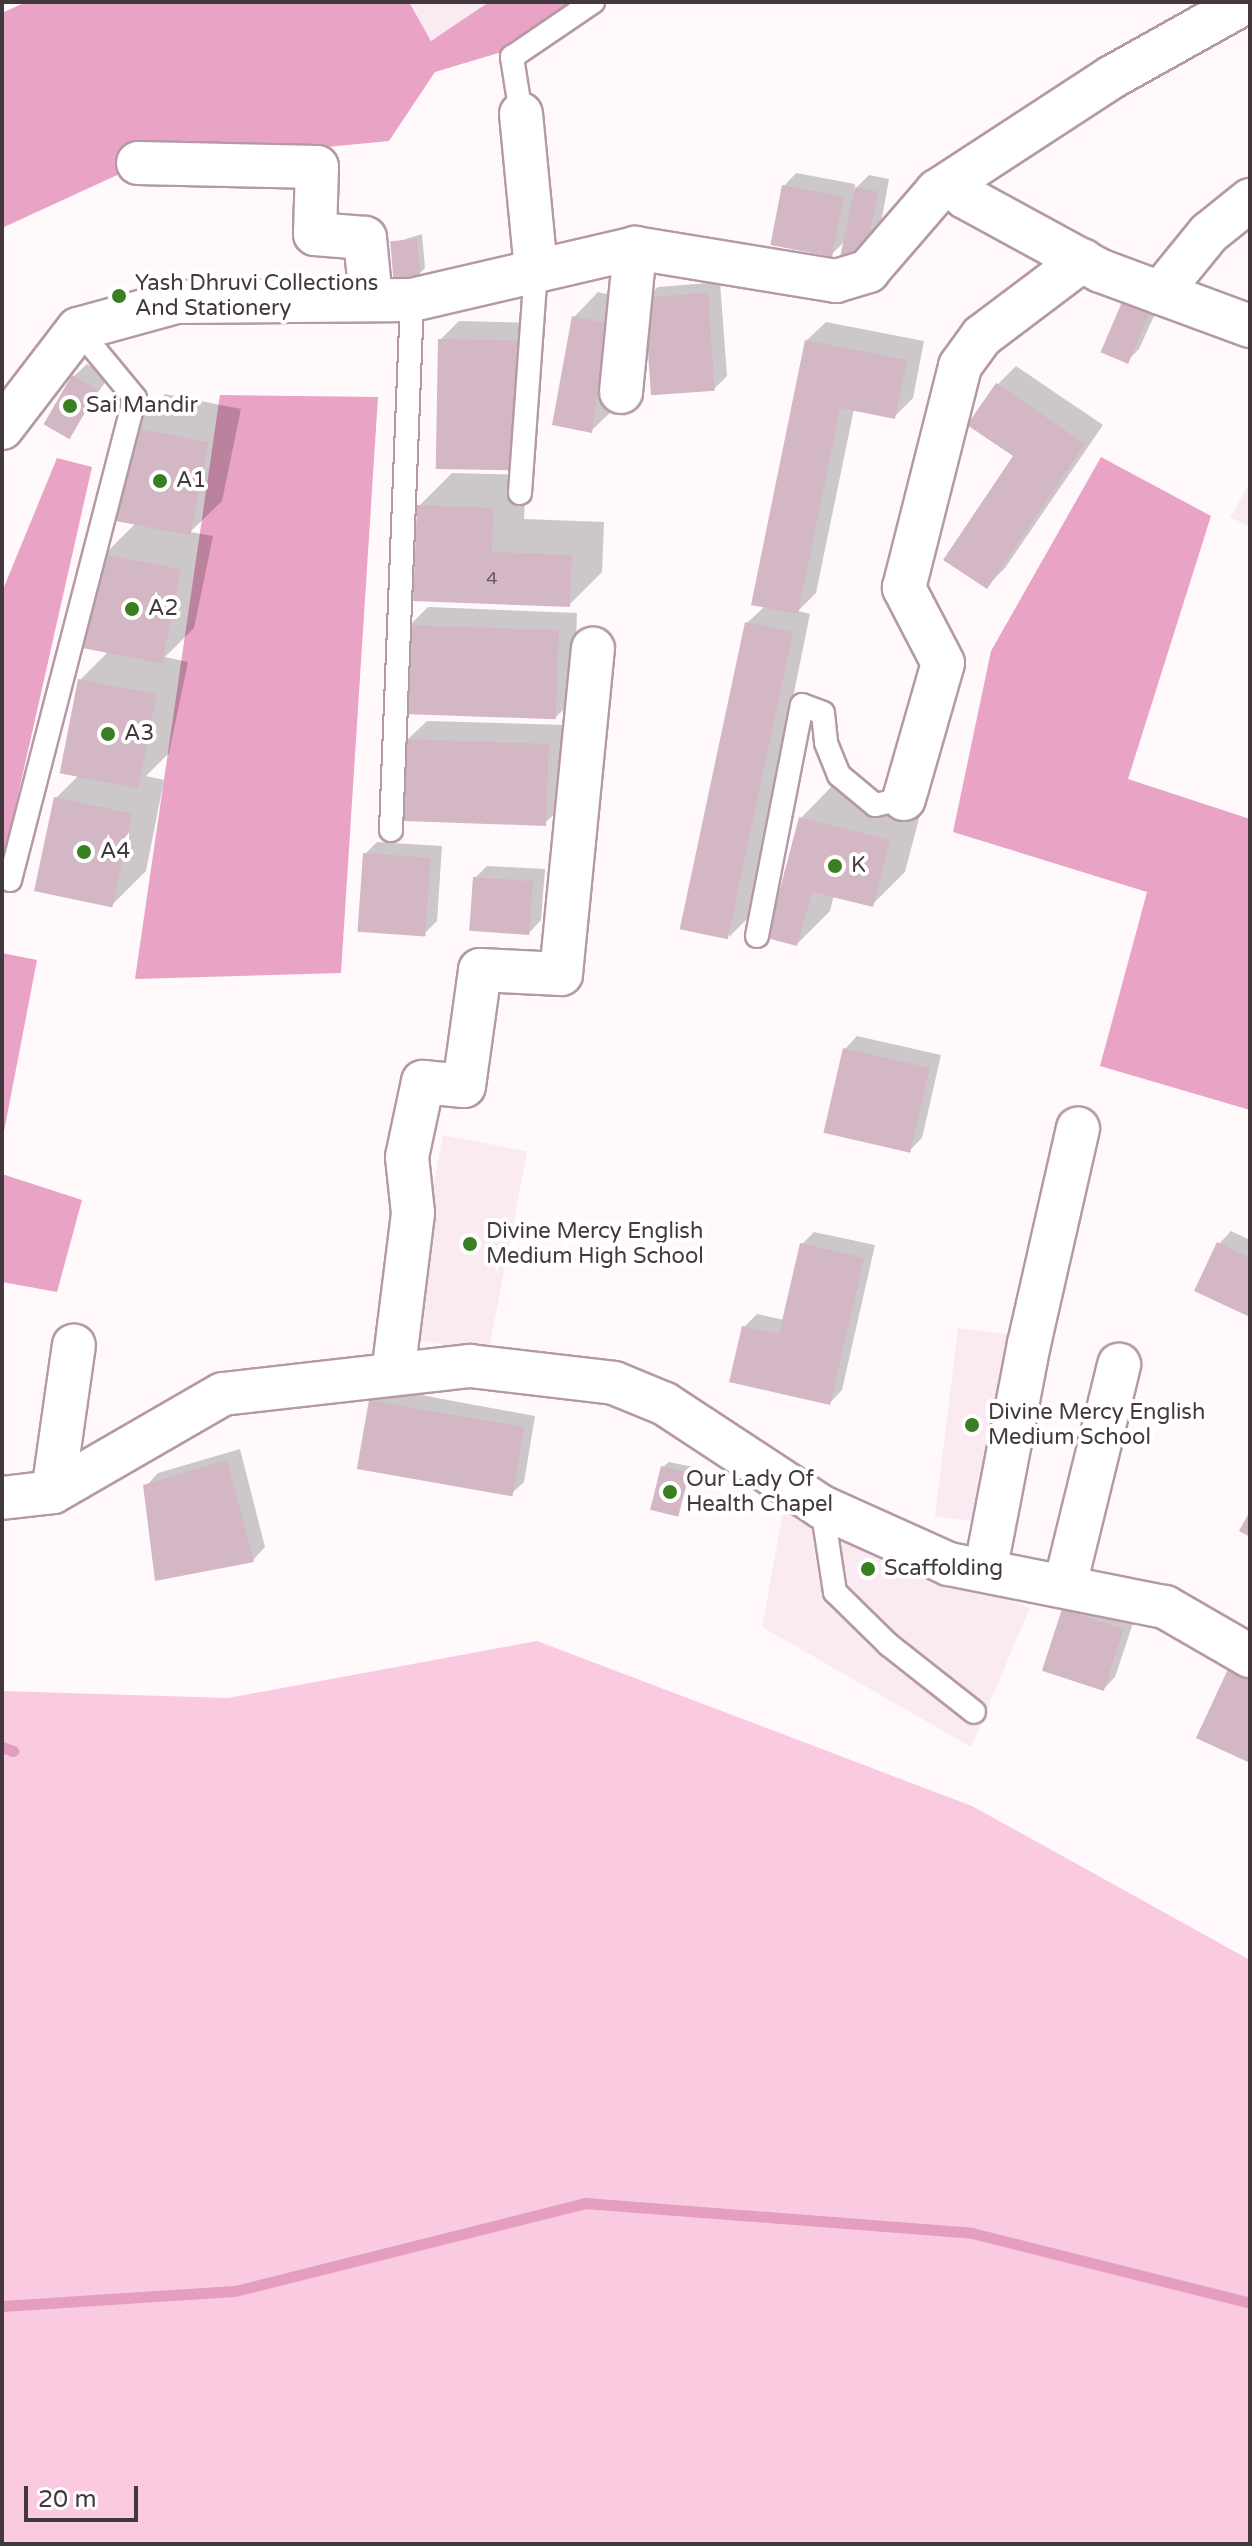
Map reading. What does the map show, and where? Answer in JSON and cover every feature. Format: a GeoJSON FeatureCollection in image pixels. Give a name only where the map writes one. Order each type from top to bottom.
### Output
{"type":"FeatureCollection","features":[{"type":"Feature","properties":{"kind":"street"},"geometry":{"type":"LineString","coordinates":[[2,427],[78,329],[176,302],[412,300],[635,248],[836,281],[868,271],[937,191],[1112,77],[1246,2]]}},
{"type":"Feature","properties":{"kind":"street"},"geometry":{"type":"LineString","coordinates":[[521,114],[536,271]]}},
{"type":"Feature","properties":{"kind":"street"},"geometry":{"type":"LineString","coordinates":[[138,163],[317,167],[315,234],[365,238],[371,300]]}},
{"type":"Feature","properties":{"kind":"street"},"geometry":{"type":"LineString","coordinates":[[951,183],[965,197],[1083,260],[1250,326]]}},
{"type":"Feature","properties":{"kind":"street"},"geometry":{"type":"LineString","coordinates":[[1160,293],[1209,233],[1250,200]]}},
{"type":"Feature","properties":{"kind":"street"},"geometry":{"type":"LineString","coordinates":[[621,392],[635,248]]}},
{"type":"Feature","properties":{"kind":"street"},"geometry":{"type":"LineString","coordinates":[[904,799],[943,663],[904,588],[960,366],[982,336],[1083,260]]}},
{"type":"Feature","properties":{"kind":"street"},"geometry":{"type":"LineString","coordinates":[[393,1374],[413,1213],[407,1157],[423,1082],[464,1086],[480,970],[561,974],[593,649]]}},
{"type":"Feature","properties":{"kind":"street"},"geometry":{"type":"LineString","coordinates":[[986,1567],[1078,1129]]}},
{"type":"Feature","properties":{"kind":"street"},"geometry":{"type":"LineString","coordinates":[[53,1492],[74,1345]]}},
{"type":"Feature","properties":{"kind":"street"},"geometry":{"type":"LineString","coordinates":[[1065,1585],[1119,1365]]}},
{"type":"Feature","properties":{"kind":"street"},"geometry":{"type":"LineString","coordinates":[[2,1498],[53,1492],[223,1394],[470,1366],[614,1383],[665,1404],[822,1507],[949,1564],[986,1567],[1165,1607],[1250,1656]]}},
{"type":"Feature","properties":{"kind":"lane"},"geometry":{"type":"LineString","coordinates":[[521,114],[512,57],[593,2]]}},
{"type":"Feature","properties":{"kind":"lane"},"geometry":{"type":"LineString","coordinates":[[520,493],[536,271]]}},
{"type":"Feature","properties":{"kind":"lane"},"geometry":{"type":"LineString","coordinates":[[391,830],[412,300]]}},
{"type":"Feature","properties":{"kind":"lane"},"geometry":{"type":"LineString","coordinates":[[10,880],[135,398],[78,329]]}},
{"type":"Feature","properties":{"kind":"lane"},"geometry":{"type":"LineString","coordinates":[[757,936],[802,705],[823,713],[826,743],[839,775],[875,805],[904,799]]}},
{"type":"Feature","properties":{"kind":"lane"},"geometry":{"type":"LineString","coordinates":[[822,1507],[835,1592],[889,1645],[974,1712]]}},
{"type":"Feature","properties":{"kind":"shaded area"},"geometry":{"type":"Polygon","coordinates":[[[26,2],[409,2],[431,41],[489,2],[577,2],[512,49],[435,72],[389,141],[139,165],[2,228],[2,13],[26,2]]]}},
{"type":"Feature","properties":{"kind":"shaded area"},"geometry":{"type":"Polygon","coordinates":[[[409,2],[489,2],[431,41],[409,2]]]}},
{"type":"Feature","properties":{"kind":"shaded area"},"geometry":{"type":"Polygon","coordinates":[[[220,395],[378,397],[341,973],[135,979],[220,395]]]}},
{"type":"Feature","properties":{"kind":"shaded area"},"geometry":{"type":"Polygon","coordinates":[[[1101,457],[1211,516],[1128,779],[1250,819],[1250,1110],[1100,1066],[1147,892],[953,832],[991,651],[1101,457]]]}},
{"type":"Feature","properties":{"kind":"shaded area"},"geometry":{"type":"Polygon","coordinates":[[[57,458],[92,467],[2,866],[2,592],[57,458]]]}},
{"type":"Feature","properties":{"kind":"shaded area"},"geometry":{"type":"Polygon","coordinates":[[[1250,483],[1250,527],[1230,517],[1250,483]]]}},
{"type":"Feature","properties":{"kind":"shaded area"},"geometry":{"type":"Polygon","coordinates":[[[2,953],[37,960],[2,1142],[2,953]]]}},
{"type":"Feature","properties":{"kind":"shaded area","name":"Divine Mercy English Medium High School"},"geometry":{"type":"Polygon","coordinates":[[[443,1135],[527,1151],[488,1354],[404,1337],[443,1135]]]}},
{"type":"Feature","properties":{"kind":"shaded area"},"geometry":{"type":"Polygon","coordinates":[[[2,1174],[82,1200],[57,1292],[2,1282],[2,1174]]]}},
{"type":"Feature","properties":{"kind":"shaded area","name":"Divine Mercy English Medium School"},"geometry":{"type":"Polygon","coordinates":[[[958,1328],[1023,1336],[999,1525],[935,1517],[958,1328]]]}},
{"type":"Feature","properties":{"kind":"shaded area"},"geometry":{"type":"Polygon","coordinates":[[[783,1512],[1030,1608],[971,1747],[762,1627],[783,1512]]]}},
{"type":"Feature","properties":{"kind":"shaded area"},"geometry":{"type":"Polygon","coordinates":[[[537,1641],[972,1806],[1250,1960],[1250,2544],[2,2544],[2,1691],[228,1698],[537,1641]]]}},
{"type":"Feature","properties":{"kind":"building"},"geometry":{"type":"Polygon","coordinates":[[[782,185],[844,197],[832,257],[770,245],[782,185]]]}},
{"type":"Feature","properties":{"kind":"building"},"geometry":{"type":"Polygon","coordinates":[[[855,187],[878,192],[863,266],[839,261],[855,187]]]}},
{"type":"Feature","properties":{"kind":"building"},"geometry":{"type":"Polygon","coordinates":[[[417,239],[420,276],[393,278],[390,241],[417,239]]]}},
{"type":"Feature","properties":{"kind":"building"},"geometry":{"type":"Polygon","coordinates":[[[708,293],[715,391],[651,395],[644,297],[708,293]]]}},
{"type":"Feature","properties":{"kind":"building"},"geometry":{"type":"Polygon","coordinates":[[[1124,297],[1152,309],[1128,364],[1101,352],[1124,297]]]}},
{"type":"Feature","properties":{"kind":"building"},"geometry":{"type":"Polygon","coordinates":[[[572,316],[606,323],[592,433],[552,425],[572,316]]]}},
{"type":"Feature","properties":{"kind":"building"},"geometry":{"type":"Polygon","coordinates":[[[438,339],[517,340],[515,470],[436,469],[438,339]]]}},
{"type":"Feature","properties":{"kind":"building"},"geometry":{"type":"Polygon","coordinates":[[[805,340],[907,360],[895,419],[840,408],[798,614],[751,605],[805,340]]]}},
{"type":"Feature","properties":{"kind":"building","name":"Sai Mandir"},"geometry":{"type":"Polygon","coordinates":[[[72,375],[98,390],[69,439],[44,424],[72,375]]]}},
{"type":"Feature","properties":{"kind":"building"},"geometry":{"type":"Polygon","coordinates":[[[996,383],[1085,444],[987,589],[943,560],[1013,456],[967,425],[996,383]]]}},
{"type":"Feature","properties":{"kind":"building","name":"A1"},"geometry":{"type":"Polygon","coordinates":[[[130,427],[209,442],[190,536],[112,520],[130,427]]]}},
{"type":"Feature","properties":{"kind":"building"},"geometry":{"type":"Polygon","coordinates":[[[417,505],[493,508],[492,552],[572,555],[570,607],[413,601],[417,505]]]}},
{"type":"Feature","properties":{"kind":"building","name":"A2"},"geometry":{"type":"Polygon","coordinates":[[[102,554],[181,569],[162,664],[84,648],[102,554]]]}},
{"type":"Feature","properties":{"kind":"building"},"geometry":{"type":"Polygon","coordinates":[[[745,622],[793,632],[728,939],[680,929],[745,622]]]}},
{"type":"Feature","properties":{"kind":"building"},"geometry":{"type":"Polygon","coordinates":[[[407,625],[559,630],[556,719],[404,714],[407,625]]]}},
{"type":"Feature","properties":{"kind":"building","name":"A3"},"geometry":{"type":"Polygon","coordinates":[[[78,679],[157,694],[138,789],[60,773],[78,679]]]}},
{"type":"Feature","properties":{"kind":"building"},"geometry":{"type":"Polygon","coordinates":[[[406,739],[549,744],[546,826],[403,821],[406,739]]]}},
{"type":"Feature","properties":{"kind":"building","name":"A4"},"geometry":{"type":"Polygon","coordinates":[[[54,797],[132,814],[112,908],[34,891],[54,797]]]}},
{"type":"Feature","properties":{"kind":"building","name":"K"},"geometry":{"type":"Polygon","coordinates":[[[799,817],[890,840],[873,907],[812,892],[797,946],[767,938],[799,817]]]}},
{"type":"Feature","properties":{"kind":"building"},"geometry":{"type":"Polygon","coordinates":[[[363,853],[431,858],[425,937],[357,932],[363,853]]]}},
{"type":"Feature","properties":{"kind":"building"},"geometry":{"type":"Polygon","coordinates":[[[473,877],[533,881],[529,935],[469,931],[473,877]]]}},
{"type":"Feature","properties":{"kind":"building"},"geometry":{"type":"Polygon","coordinates":[[[843,1048],[930,1068],[910,1153],[823,1133],[843,1048]]]}},
{"type":"Feature","properties":{"kind":"building"},"geometry":{"type":"Polygon","coordinates":[[[1217,1242],[1250,1258],[1250,1317],[1194,1291],[1217,1242]]]}},
{"type":"Feature","properties":{"kind":"building"},"geometry":{"type":"Polygon","coordinates":[[[800,1243],[864,1258],[830,1405],[729,1382],[742,1326],[779,1334],[800,1243]]]}},
{"type":"Feature","properties":{"kind":"building"},"geometry":{"type":"Polygon","coordinates":[[[369,1400],[525,1427],[512,1496],[357,1469],[369,1400]]]}},
{"type":"Feature","properties":{"kind":"building"},"geometry":{"type":"Polygon","coordinates":[[[227,1460],[254,1562],[155,1581],[143,1485],[227,1460]]]}},
{"type":"Feature","properties":{"kind":"building","name":"Our Lady Of Health Chapel"},"geometry":{"type":"Polygon","coordinates":[[[661,1466],[689,1473],[678,1517],[650,1510],[661,1466]]]}},
{"type":"Feature","properties":{"kind":"building"},"geometry":{"type":"Polygon","coordinates":[[[1250,1511],[1250,1537],[1239,1531],[1250,1511]]]}},
{"type":"Feature","properties":{"kind":"building"},"geometry":{"type":"Polygon","coordinates":[[[1062,1609],[1124,1629],[1104,1691],[1042,1671],[1062,1609]]]}},
{"type":"Feature","properties":{"kind":"building"},"geometry":{"type":"Polygon","coordinates":[[[1229,1667],[1250,1677],[1250,1763],[1196,1738],[1229,1667]]]}},
{"type":"Feature","properties":{"kind":"waterway"},"geometry":{"type":"LineString","coordinates":[[2,1747],[13,1751]]}},
{"type":"Feature","properties":{"kind":"waterway"},"geometry":{"type":"LineString","coordinates":[[2,2306],[235,2291],[585,2203],[972,2233],[1250,2303]]}},
{"type":"Feature","properties":{"kind":"place","name":"Yash Dhruvi Collections And Stationery"},"geometry":{"type":"Point","coordinates":[119,296]}},
{"type":"Feature","properties":{"kind":"place","name":"Sai Mandir"},"geometry":{"type":"Point","coordinates":[70,406]}},
{"type":"Feature","properties":{"kind":"place","name":"A1"},"geometry":{"type":"Point","coordinates":[160,481]}},
{"type":"Feature","properties":{"kind":"place","name":"A2"},"geometry":{"type":"Point","coordinates":[132,609]}},
{"type":"Feature","properties":{"kind":"place","name":"A3"},"geometry":{"type":"Point","coordinates":[108,734]}},
{"type":"Feature","properties":{"kind":"place","name":"A4"},"geometry":{"type":"Point","coordinates":[84,852]}},
{"type":"Feature","properties":{"kind":"place","name":"K"},"geometry":{"type":"Point","coordinates":[835,866]}},
{"type":"Feature","properties":{"kind":"place","name":"Divine Mercy English Medium High School"},"geometry":{"type":"Point","coordinates":[470,1244]}},
{"type":"Feature","properties":{"kind":"place","name":"Divine Mercy English Medium School"},"geometry":{"type":"Point","coordinates":[972,1425]}},
{"type":"Feature","properties":{"kind":"place","name":"Our Lady Of Health Chapel"},"geometry":{"type":"Point","coordinates":[670,1492]}},
{"type":"Feature","properties":{"kind":"place","name":"Scaffolding"},"geometry":{"type":"Point","coordinates":[868,1569]}}]}
